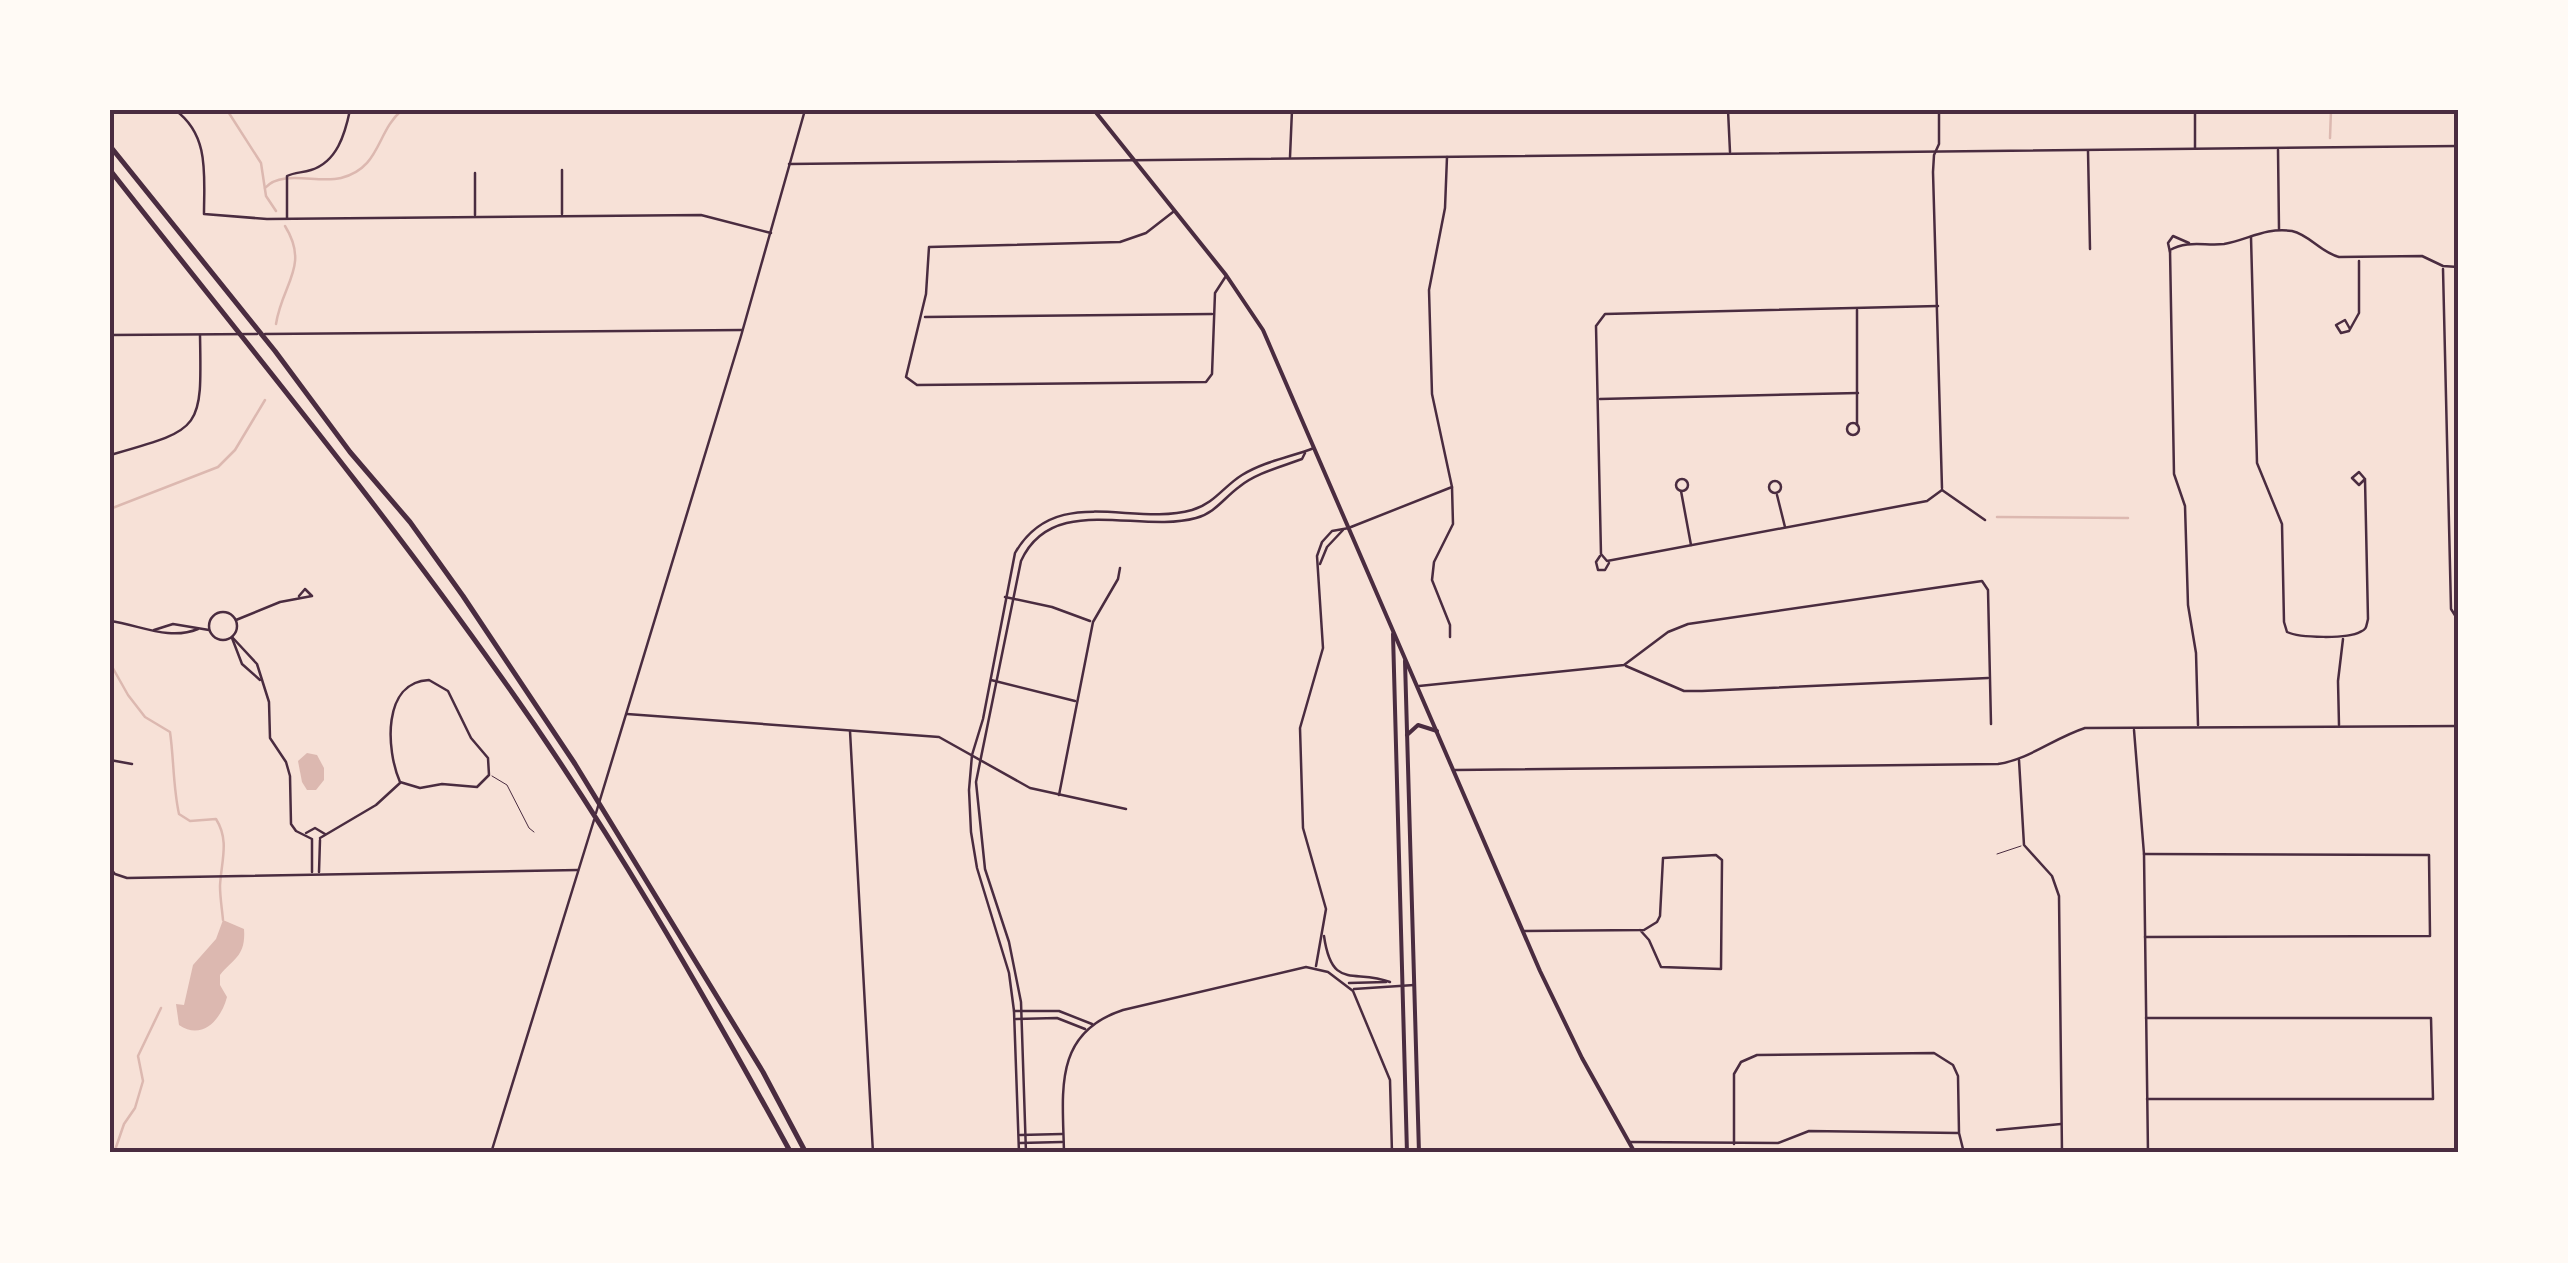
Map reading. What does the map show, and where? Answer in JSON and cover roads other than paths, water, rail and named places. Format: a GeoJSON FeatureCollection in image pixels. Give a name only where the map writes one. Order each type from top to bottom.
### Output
{"type":"FeatureCollection","features":[{"type":"Feature","properties":{"kind":"highway"},"geometry":{"type":"LineString","coordinates":[[110,146],[420,537],[576,764],[754,1057],[806,1153]]}},
{"type":"Feature","properties":{"kind":"highway"},"geometry":{"type":"LineString","coordinates":[[110,170],[397,533],[502,678],[630,872],[789,1153]]}},
{"type":"Feature","properties":{"kind":"main road"},"geometry":{"type":"LineString","coordinates":[[1094,110],[1226,276],[1263,330],[1523,932],[1582,1058],[1635,1153]]}},
{"type":"Feature","properties":{"kind":"main road"},"geometry":{"type":"LineString","coordinates":[[1393,629],[1399,985],[1407,1153]]}},
{"type":"Feature","properties":{"kind":"main road"},"geometry":{"type":"LineString","coordinates":[[1405,656],[1419,1153]]}},
{"type":"Feature","properties":{"kind":"main road"},"geometry":{"type":"LineString","coordinates":[[1408,735],[1418,725],[1438,731]]}},
{"type":"Feature","properties":{"kind":"street"},"geometry":{"type":"LineString","coordinates":[[175,110],[201,143],[204,214],[287,218],[701,215],[771,233]]}},
{"type":"Feature","properties":{"kind":"street"},"geometry":{"type":"LineString","coordinates":[[287,218],[286,179],[290,172],[317,168],[334,152],[346,130],[350,110]]}},
{"type":"Feature","properties":{"kind":"street"},"geometry":{"type":"LineString","coordinates":[[491,1153],[743,330],[805,110]]}},
{"type":"Feature","properties":{"kind":"street"},"geometry":{"type":"LineString","coordinates":[[1290,158],[1292,110]]}},
{"type":"Feature","properties":{"kind":"street"},"geometry":{"type":"LineString","coordinates":[[1728,110],[1730,152]]}},
{"type":"Feature","properties":{"kind":"street"},"geometry":{"type":"LineString","coordinates":[[1939,110],[1934,192],[1942,490]]}},
{"type":"Feature","properties":{"kind":"street"},"geometry":{"type":"LineString","coordinates":[[2195,110],[2196,149]]}},
{"type":"Feature","properties":{"kind":"street"},"geometry":{"type":"LineString","coordinates":[[790,164],[2458,146]]}},
{"type":"Feature","properties":{"kind":"street"},"geometry":{"type":"LineString","coordinates":[[2088,150],[2090,249]]}},
{"type":"Feature","properties":{"kind":"street"},"geometry":{"type":"LineString","coordinates":[[2278,150],[2279,230]]}},
{"type":"Feature","properties":{"kind":"street"},"geometry":{"type":"LineString","coordinates":[[1447,157],[1446,208],[1429,290],[1432,394],[1452,487],[1453,524],[1432,570],[1433,585],[1450,625],[1450,637]]}},
{"type":"Feature","properties":{"kind":"street"},"geometry":{"type":"LineString","coordinates":[[562,170],[562,215]]}},
{"type":"Feature","properties":{"kind":"street"},"geometry":{"type":"LineString","coordinates":[[474,173],[475,217]]}},
{"type":"Feature","properties":{"kind":"street"},"geometry":{"type":"LineString","coordinates":[[1174,211],[1146,233],[1120,242],[933,245],[926,252],[926,294],[906,377],[917,385],[1206,382],[1212,374],[1217,286],[1226,276]]}},
{"type":"Feature","properties":{"kind":"street"},"geometry":{"type":"LineString","coordinates":[[2170,252],[2180,244],[2225,244],[2251,234],[2279,230],[2296,232],[2327,254],[2359,258],[2422,256],[2443,266],[2458,266]]}},
{"type":"Feature","properties":{"kind":"street"},"geometry":{"type":"LineString","coordinates":[[2251,234],[2257,462],[2282,524],[2284,622],[2288,632],[2295,636],[2342,636],[2366,629],[2365,479]]}},
{"type":"Feature","properties":{"kind":"street"},"geometry":{"type":"LineString","coordinates":[[2190,244],[2173,236],[2168,242],[2174,474],[2185,506],[2198,725]]}},
{"type":"Feature","properties":{"kind":"street"},"geometry":{"type":"LineString","coordinates":[[2350,329],[2360,308],[2359,258]]}},
{"type":"Feature","properties":{"kind":"street"},"geometry":{"type":"LineString","coordinates":[[2443,266],[2451,609],[2458,620]]}},
{"type":"Feature","properties":{"kind":"street"},"geometry":{"type":"LineString","coordinates":[[1608,561],[1605,570],[1598,570],[1596,562],[1601,554],[1596,326],[1605,314],[1938,306]]}},
{"type":"Feature","properties":{"kind":"street"},"geometry":{"type":"LineString","coordinates":[[1856,425],[1858,309]]}},
{"type":"Feature","properties":{"kind":"street"},"geometry":{"type":"LineString","coordinates":[[922,317],[1213,314]]}},
{"type":"Feature","properties":{"kind":"street"},"geometry":{"type":"LineString","coordinates":[[110,335],[743,330]]}},
{"type":"Feature","properties":{"kind":"street"},"geometry":{"type":"LineString","coordinates":[[110,454],[169,438],[186,428],[201,395],[200,333]]}},
{"type":"Feature","properties":{"kind":"street"},"geometry":{"type":"LineString","coordinates":[[1599,398],[1858,393]]}},
{"type":"Feature","properties":{"kind":"street"},"geometry":{"type":"LineString","coordinates":[[1019,1153],[1014,1012],[1005,955],[980,877],[971,832],[968,772],[1019,547],[1030,532],[1050,519],[1084,512],[1192,510],[1214,500],[1246,472],[1316,448]]}},
{"type":"Feature","properties":{"kind":"street"},"geometry":{"type":"LineString","coordinates":[[1026,1153],[1022,1011],[1010,942],[985,869],[976,782],[1023,555],[1054,526],[1070,521],[1199,517],[1220,505],[1240,486],[1302,459],[1306,452]]}},
{"type":"Feature","properties":{"kind":"street"},"geometry":{"type":"LineString","coordinates":[[1316,968],[1323,932],[1323,894],[1303,824],[1300,735],[1322,648],[1318,553],[1324,540],[1337,528],[1350,528],[1452,487]]}},
{"type":"Feature","properties":{"kind":"street"},"geometry":{"type":"LineString","coordinates":[[1942,490],[1986,520]]}},
{"type":"Feature","properties":{"kind":"street"},"geometry":{"type":"LineString","coordinates":[[1608,561],[1927,501],[1942,490]]}},
{"type":"Feature","properties":{"kind":"street"},"geometry":{"type":"LineString","coordinates":[[1682,491],[1691,546]]}},
{"type":"Feature","properties":{"kind":"street"},"geometry":{"type":"LineString","coordinates":[[1777,492],[1786,528]]}},
{"type":"Feature","properties":{"kind":"street"},"geometry":{"type":"LineString","coordinates":[[1601,554],[1608,561]]}},
{"type":"Feature","properties":{"kind":"street"},"geometry":{"type":"LineString","coordinates":[[1058,796],[1092,622],[1118,579],[1120,568]]}},
{"type":"Feature","properties":{"kind":"street"},"geometry":{"type":"LineString","coordinates":[[1624,665],[1668,632],[1688,624],[1982,582],[1988,590],[1991,724]]}},
{"type":"Feature","properties":{"kind":"street"},"geometry":{"type":"LineString","coordinates":[[236,620],[299,596]]}},
{"type":"Feature","properties":{"kind":"street"},"geometry":{"type":"LineString","coordinates":[[1005,597],[1052,606],[1092,622]]}},
{"type":"Feature","properties":{"kind":"street"},"geometry":{"type":"LineString","coordinates":[[152,630],[174,624],[210,630],[219,639],[232,637],[237,629],[236,620],[225,612],[216,614],[210,621],[210,630]]}},
{"type":"Feature","properties":{"kind":"street"},"geometry":{"type":"LineString","coordinates":[[110,621],[186,634],[198,629]]}},
{"type":"Feature","properties":{"kind":"street"},"geometry":{"type":"LineString","coordinates":[[2340,726],[2342,636]]}},
{"type":"Feature","properties":{"kind":"street"},"geometry":{"type":"LineString","coordinates":[[232,637],[257,664],[269,702],[270,738],[290,776],[291,824],[296,831],[312,839],[320,838],[376,805],[400,782]]}},
{"type":"Feature","properties":{"kind":"street"},"geometry":{"type":"LineString","coordinates":[[232,637],[242,664],[261,680]]}},
{"type":"Feature","properties":{"kind":"street"},"geometry":{"type":"LineString","coordinates":[[1420,686],[1624,665],[1684,691],[1702,692],[1989,678]]}},
{"type":"Feature","properties":{"kind":"street"},"geometry":{"type":"LineString","coordinates":[[990,680],[1076,702]]}},
{"type":"Feature","properties":{"kind":"street"},"geometry":{"type":"LineString","coordinates":[[418,681],[440,684],[471,738],[488,758],[489,775],[477,787],[465,788],[442,784],[420,788],[400,782],[393,708],[397,695],[418,681]]}},
{"type":"Feature","properties":{"kind":"street"},"geometry":{"type":"LineString","coordinates":[[626,714],[939,737],[1025,786],[1126,809]]}},
{"type":"Feature","properties":{"kind":"street"},"geometry":{"type":"LineString","coordinates":[[1454,770],[1998,764],[2019,760],[2056,738],[2085,728],[2458,726]]}},
{"type":"Feature","properties":{"kind":"street"},"geometry":{"type":"LineString","coordinates":[[2134,727],[2144,854],[2148,1153]]}},
{"type":"Feature","properties":{"kind":"street"},"geometry":{"type":"LineString","coordinates":[[850,729],[873,1153]]}},
{"type":"Feature","properties":{"kind":"street"},"geometry":{"type":"LineString","coordinates":[[110,760],[132,764]]}},
{"type":"Feature","properties":{"kind":"street"},"geometry":{"type":"LineString","coordinates":[[2019,760],[2024,844],[2052,876],[2059,896],[2062,1153]]}},
{"type":"Feature","properties":{"kind":"street"},"geometry":{"type":"LineString","coordinates":[[305,834],[315,828],[325,834]]}},
{"type":"Feature","properties":{"kind":"street"},"geometry":{"type":"LineString","coordinates":[[319,874],[320,838]]}},
{"type":"Feature","properties":{"kind":"street"},"geometry":{"type":"LineString","coordinates":[[312,839],[312,874]]}},
{"type":"Feature","properties":{"kind":"street"},"geometry":{"type":"LineString","coordinates":[[1523,932],[1640,930],[1654,926],[1660,916],[1663,858],[1716,854],[1722,860],[1721,970],[1661,967],[1640,930]]}},
{"type":"Feature","properties":{"kind":"street"},"geometry":{"type":"LineString","coordinates":[[2144,854],[2429,856],[2430,936],[2145,936]]}},
{"type":"Feature","properties":{"kind":"street"},"geometry":{"type":"LineString","coordinates":[[110,868],[127,878],[578,870]]}},
{"type":"Feature","properties":{"kind":"street"},"geometry":{"type":"LineString","coordinates":[[1323,932],[1328,956],[1336,968],[1351,978],[1381,978],[1399,985]]}},
{"type":"Feature","properties":{"kind":"street"},"geometry":{"type":"LineString","coordinates":[[1064,1153],[1064,1074],[1074,1047],[1094,1025],[1125,1010],[1191,997],[1295,968],[1316,968],[1352,989],[1390,1080],[1392,1153]]}},
{"type":"Feature","properties":{"kind":"street"},"geometry":{"type":"LineString","coordinates":[[1345,983],[1390,982]]}},
{"type":"Feature","properties":{"kind":"street"},"geometry":{"type":"LineString","coordinates":[[1352,989],[1414,985]]}},
{"type":"Feature","properties":{"kind":"street"},"geometry":{"type":"LineString","coordinates":[[1014,1012],[1059,1011],[1094,1025]]}},
{"type":"Feature","properties":{"kind":"street"},"geometry":{"type":"LineString","coordinates":[[1014,1019],[1058,1018],[1088,1030]]}},
{"type":"Feature","properties":{"kind":"street"},"geometry":{"type":"LineString","coordinates":[[2146,1018],[2432,1018],[2433,1099],[2147,1099]]}},
{"type":"Feature","properties":{"kind":"street"},"geometry":{"type":"LineString","coordinates":[[1734,1144],[1734,1074],[1741,1062],[1757,1055],[1934,1053],[1954,1064],[1958,1076],[1964,1153]]}},
{"type":"Feature","properties":{"kind":"street"},"geometry":{"type":"LineString","coordinates":[[1997,1130],[2062,1124]]}},
{"type":"Feature","properties":{"kind":"street"},"geometry":{"type":"LineString","coordinates":[[1628,1142],[1778,1143],[1809,1131],[1960,1133]]}},
{"type":"Feature","properties":{"kind":"street"},"geometry":{"type":"LineString","coordinates":[[1019,1136],[1064,1134]]}},
{"type":"Feature","properties":{"kind":"street"},"geometry":{"type":"LineString","coordinates":[[1019,1143],[1064,1142]]}},
{"type":"Feature","properties":{"kind":"lane"},"geometry":{"type":"LineString","coordinates":[[489,775],[507,784],[528,828],[534,832]]}},
{"type":"Feature","properties":{"kind":"lane"},"geometry":{"type":"LineString","coordinates":[[1997,854],[2024,844]]}},
{"type":"Feature","properties":{"kind":"waterway"},"geometry":{"type":"LineString","coordinates":[[227,110],[261,163],[266,196],[276,211]]}},
{"type":"Feature","properties":{"kind":"waterway"},"geometry":{"type":"LineString","coordinates":[[265,188],[281,179],[332,179],[354,173],[371,158],[402,110]]}},
{"type":"Feature","properties":{"kind":"waterway"},"geometry":{"type":"LineString","coordinates":[[2330,138],[2331,110]]}},
{"type":"Feature","properties":{"kind":"waterway"},"geometry":{"type":"LineString","coordinates":[[276,324],[295,264],[292,240],[285,226]]}},
{"type":"Feature","properties":{"kind":"waterway"},"geometry":{"type":"LineString","coordinates":[[110,509],[218,467],[235,450],[265,400]]}},
{"type":"Feature","properties":{"kind":"waterway"},"geometry":{"type":"LineString","coordinates":[[1997,517],[2128,518]]}},
{"type":"Feature","properties":{"kind":"waterway"},"geometry":{"type":"LineString","coordinates":[[110,663],[145,717],[170,732],[179,814],[190,821],[216,819],[220,827],[224,844],[220,886],[223,920]]}},
{"type":"Feature","properties":{"kind":"waterway"},"geometry":{"type":"LineString","coordinates":[[114,1153],[143,1081],[138,1056],[161,1008]]}}]}
